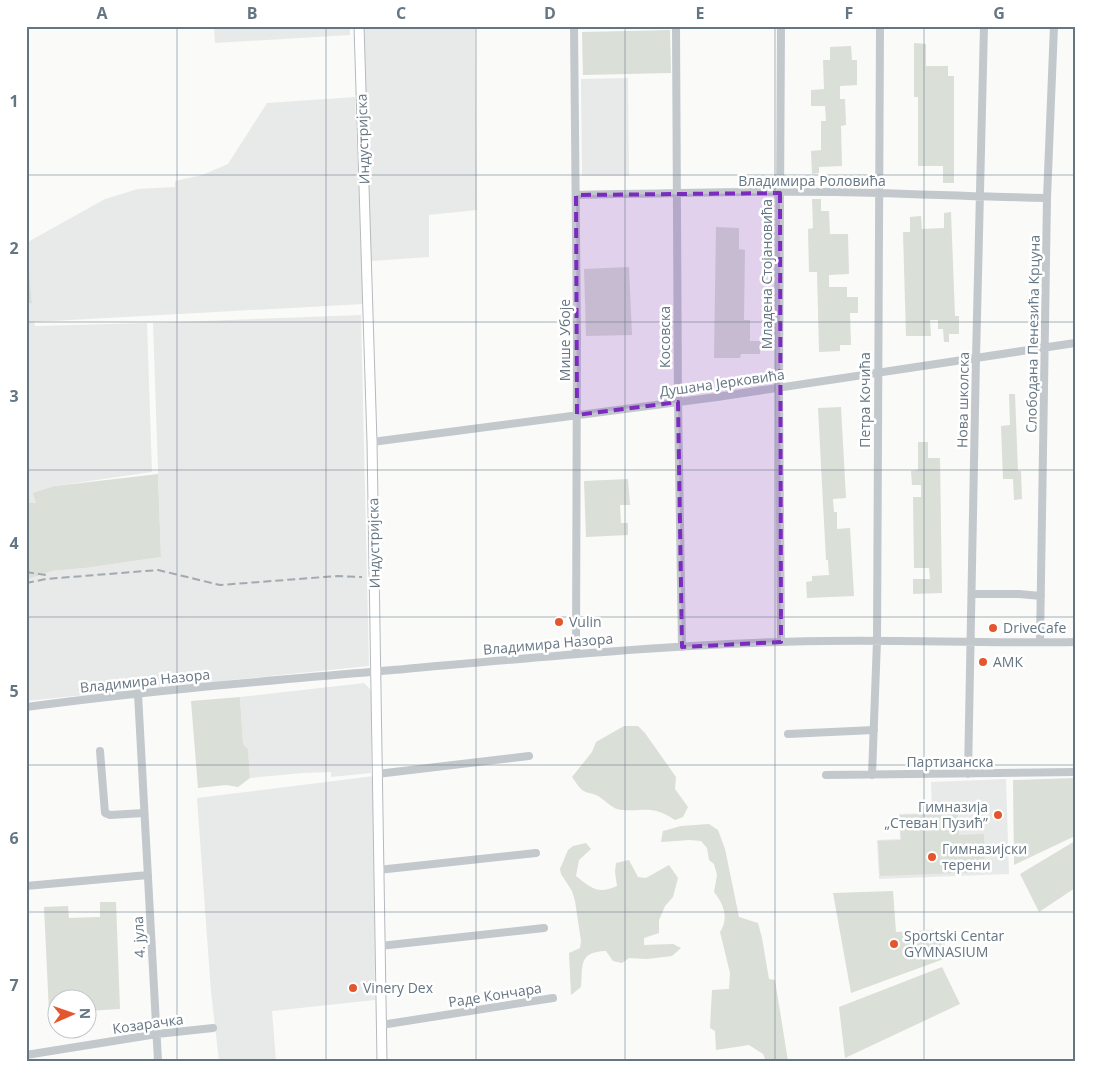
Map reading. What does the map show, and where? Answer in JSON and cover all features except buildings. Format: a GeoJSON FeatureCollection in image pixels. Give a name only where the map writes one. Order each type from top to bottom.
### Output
{"type":"FeatureCollection","features":[{"type":"Feature","properties":{"kind":"main road","name":"Индустријска"},"geometry":{"type":"LineString","coordinates":[[359,26],[372,442],[382,1061]]}},
{"type":"Feature","properties":{"kind":"street","name":"Мише Убоје"},"geometry":{"type":"LineString","coordinates":[[574,26],[577,415],[576,654]]}},
{"type":"Feature","properties":{"kind":"street","name":"Косовска"},"geometry":{"type":"LineString","coordinates":[[676,26],[678,402],[682,647]]}},
{"type":"Feature","properties":{"kind":"street","name":"Младена Стојановића"},"geometry":{"type":"LineString","coordinates":[[781,26],[779,388],[781,642]]}},
{"type":"Feature","properties":{"kind":"street","name":"Петра Кочића"},"geometry":{"type":"LineString","coordinates":[[872,775],[877,641],[880,26]]}},
{"type":"Feature","properties":{"kind":"street","name":"Нова школска"},"geometry":{"type":"LineString","coordinates":[[968,774],[984,26]]}},
{"type":"Feature","properties":{"kind":"street","name":"Слободана Пенезића Крцуна"},"geometry":{"type":"LineString","coordinates":[[1040,642],[1047,198],[1054,26]]}},
{"type":"Feature","properties":{"kind":"street","name":"Владимира Роловића"},"geometry":{"type":"LineString","coordinates":[[576,195],[879,193],[1047,198]]}},
{"type":"Feature","properties":{"kind":"street","name":"Душана Јерковића"},"geometry":{"type":"LineString","coordinates":[[372,442],[779,388],[1075,343]]}},
{"type":"Feature","properties":{"kind":"street"},"geometry":{"type":"LineString","coordinates":[[972,594],[1041,596]]}},
{"type":"Feature","properties":{"kind":"street","name":"Владимира Назора"},"geometry":{"type":"LineString","coordinates":[[26,707],[138,694],[375,672],[576,654],[682,647],[781,642],[1075,642]]}},
{"type":"Feature","properties":{"kind":"street","name":"4. јула"},"geometry":{"type":"LineString","coordinates":[[138,694],[158,1061]]}},
{"type":"Feature","properties":{"kind":"street"},"geometry":{"type":"LineString","coordinates":[[788,734],[874,730]]}},
{"type":"Feature","properties":{"kind":"street"},"geometry":{"type":"LineString","coordinates":[[100,751],[105,813],[110,816],[144,813]]}},
{"type":"Feature","properties":{"kind":"street"},"geometry":{"type":"LineString","coordinates":[[376,774],[529,756]]}},
{"type":"Feature","properties":{"kind":"street","name":"Партизанска"},"geometry":{"type":"LineString","coordinates":[[826,775],[1075,772]]}},
{"type":"Feature","properties":{"kind":"street"},"geometry":{"type":"LineString","coordinates":[[378,870],[536,853]]}},
{"type":"Feature","properties":{"kind":"street"},"geometry":{"type":"LineString","coordinates":[[26,886],[148,876]]}},
{"type":"Feature","properties":{"kind":"street"},"geometry":{"type":"LineString","coordinates":[[380,946],[544,928]]}},
{"type":"Feature","properties":{"kind":"street","name":"Раде Кончара"},"geometry":{"type":"LineString","coordinates":[[381,1025],[553,998]]}},
{"type":"Feature","properties":{"kind":"street","name":"Козарачка"},"geometry":{"type":"LineString","coordinates":[[26,1055],[157,1034],[213,1028]]}},
{"type":"Feature","properties":{"kind":"highlighted area"},"geometry":{"type":"Polygon","coordinates":[[[780,193],[781,642],[682,647],[678,402],[577,415],[576,195],[780,193]]]}},
{"type":"Feature","properties":{"kind":"shaded area"},"geometry":{"type":"Polygon","coordinates":[[[214,26],[350,26],[350,35],[215,43],[214,26]]]}},
{"type":"Feature","properties":{"kind":"shaded area"},"geometry":{"type":"Polygon","coordinates":[[[364,26],[475,26],[477,210],[429,215],[429,257],[371,261],[364,26]]]}},
{"type":"Feature","properties":{"kind":"shaded area"},"geometry":{"type":"Polygon","coordinates":[[[670,30],[671,73],[583,75],[582,32],[670,30]]]}},
{"type":"Feature","properties":{"kind":"shaded area"},"geometry":{"type":"Polygon","coordinates":[[[914,43],[926,44],[926,66],[948,66],[948,76],[954,76],[954,183],[943,183],[943,166],[918,166],[918,97],[914,97],[914,43]]]}},
{"type":"Feature","properties":{"kind":"shaded area"},"geometry":{"type":"Polygon","coordinates":[[[851,46],[852,60],[857,60],[857,85],[840,86],[840,99],[845,99],[846,125],[841,126],[842,166],[819,167],[819,173],[812,174],[811,151],[821,150],[821,121],[826,121],[825,106],[811,106],[811,90],[824,89],[823,60],[830,60],[830,47],[851,46]]]}},
{"type":"Feature","properties":{"kind":"shaded area"},"geometry":{"type":"Polygon","coordinates":[[[628,78],[629,176],[582,176],[581,79],[628,78]]]}},
{"type":"Feature","properties":{"kind":"shaded area"},"geometry":{"type":"Polygon","coordinates":[[[355,97],[363,304],[34,322],[35,326],[147,323],[152,472],[55,486],[36,503],[26,502],[26,304],[32,303],[26,243],[105,199],[138,189],[175,187],[175,181],[202,175],[228,164],[267,103],[355,97]]]}},
{"type":"Feature","properties":{"kind":"shaded area"},"geometry":{"type":"Polygon","coordinates":[[[812,199],[821,199],[821,211],[829,211],[830,234],[848,234],[849,274],[829,275],[829,287],[847,287],[847,297],[858,297],[858,313],[850,313],[851,345],[840,345],[840,351],[819,352],[817,272],[809,272],[808,229],[813,228],[812,199]]]}},
{"type":"Feature","properties":{"kind":"shaded area"},"geometry":{"type":"Polygon","coordinates":[[[951,212],[955,316],[959,316],[959,334],[949,334],[949,342],[944,342],[943,329],[938,329],[938,320],[930,320],[931,336],[906,336],[903,232],[910,232],[910,217],[921,216],[922,229],[944,228],[944,213],[951,212]]]}},
{"type":"Feature","properties":{"kind":"shaded area"},"geometry":{"type":"Polygon","coordinates":[[[716,227],[739,228],[739,249],[745,250],[744,320],[750,320],[750,341],[761,341],[760,354],[741,354],[740,358],[714,358],[716,227]]]}},
{"type":"Feature","properties":{"kind":"shaded area"},"geometry":{"type":"Polygon","coordinates":[[[26,243],[32,303],[26,304],[26,243]]]}},
{"type":"Feature","properties":{"kind":"shaded area"},"geometry":{"type":"Polygon","coordinates":[[[629,267],[632,335],[586,336],[584,269],[629,267]]]}},
{"type":"Feature","properties":{"kind":"shaded area"},"geometry":{"type":"Polygon","coordinates":[[[361,315],[369,666],[26,701],[26,580],[52,571],[161,557],[153,323],[361,315]]]}},
{"type":"Feature","properties":{"kind":"shaded area"},"geometry":{"type":"Polygon","coordinates":[[[1009,394],[1015,394],[1018,471],[1021,471],[1022,499],[1014,500],[1013,479],[1003,479],[1001,426],[1010,425],[1009,394]]]}},
{"type":"Feature","properties":{"kind":"shaded area"},"geometry":{"type":"Polygon","coordinates":[[[841,407],[846,498],[833,499],[834,512],[837,512],[837,529],[850,528],[854,596],[807,598],[806,582],[812,581],[812,576],[829,575],[828,560],[826,560],[818,408],[841,407]]]}},
{"type":"Feature","properties":{"kind":"shaded area"},"geometry":{"type":"Polygon","coordinates":[[[918,442],[928,442],[928,458],[940,458],[942,593],[913,594],[913,579],[930,579],[929,568],[914,568],[913,497],[921,497],[921,485],[912,485],[911,471],[918,470],[918,442]]]}},
{"type":"Feature","properties":{"kind":"shaded area"},"geometry":{"type":"Polygon","coordinates":[[[158,474],[161,557],[52,571],[26,580],[26,502],[36,503],[33,493],[55,486],[158,474]]]}},
{"type":"Feature","properties":{"kind":"shaded area"},"geometry":{"type":"Polygon","coordinates":[[[628,479],[630,505],[620,505],[621,523],[628,523],[628,535],[586,537],[584,481],[628,479]]]}},
{"type":"Feature","properties":{"kind":"shaded area"},"geometry":{"type":"Polygon","coordinates":[[[364,683],[372,691],[371,773],[331,777],[331,772],[303,773],[250,778],[248,750],[243,744],[240,697],[364,683]]]}},
{"type":"Feature","properties":{"kind":"shaded area"},"geometry":{"type":"Polygon","coordinates":[[[240,697],[243,744],[248,749],[250,778],[238,787],[226,785],[198,788],[191,701],[240,697]]]}},
{"type":"Feature","properties":{"kind":"shaded area"},"geometry":{"type":"Polygon","coordinates":[[[624,726],[638,726],[676,777],[675,789],[688,807],[683,817],[675,820],[654,810],[618,810],[596,795],[583,790],[572,777],[592,752],[596,742],[624,726]]]}},
{"type":"Feature","properties":{"kind":"shaded area"},"geometry":{"type":"Polygon","coordinates":[[[374,776],[375,1000],[272,1011],[276,1061],[219,1061],[211,992],[197,798],[374,776]]]}},
{"type":"Feature","properties":{"kind":"shaded area"},"geometry":{"type":"Polygon","coordinates":[[[1075,778],[1075,836],[1014,865],[1013,780],[1075,778]]]}},
{"type":"Feature","properties":{"kind":"shaded area"},"geometry":{"type":"Polygon","coordinates":[[[1006,779],[1009,874],[879,879],[877,840],[900,839],[899,814],[932,813],[931,782],[1006,779]]]}},
{"type":"Feature","properties":{"kind":"shaded area","name":"Гимназијски терени"},"geometry":{"type":"Polygon","coordinates":[[[958,813],[959,835],[984,834],[985,872],[880,876],[878,841],[901,840],[900,815],[958,813]]]}},
{"type":"Feature","properties":{"kind":"shaded area"},"geometry":{"type":"Polygon","coordinates":[[[709,824],[718,830],[725,849],[739,917],[758,923],[769,979],[775,980],[788,1061],[766,1061],[763,1054],[749,1045],[716,1050],[715,1031],[710,1028],[712,990],[729,989],[730,973],[720,932],[725,917],[723,907],[714,892],[717,875],[714,864],[709,860],[707,848],[701,841],[661,842],[663,831],[681,826],[709,824]]]}},
{"type":"Feature","properties":{"kind":"shaded area"},"geometry":{"type":"Polygon","coordinates":[[[1075,841],[1075,888],[1039,912],[1020,874],[1075,841]]]}},
{"type":"Feature","properties":{"kind":"shaded area"},"geometry":{"type":"Polygon","coordinates":[[[586,843],[591,849],[579,860],[576,876],[595,889],[605,890],[617,886],[616,863],[629,860],[638,877],[646,878],[669,865],[678,878],[673,897],[665,906],[659,920],[659,933],[644,938],[644,945],[673,944],[681,948],[672,956],[647,959],[629,958],[622,963],[613,961],[606,951],[591,954],[586,957],[582,966],[581,987],[571,995],[569,953],[580,948],[581,941],[575,901],[572,891],[561,874],[560,869],[568,850],[573,846],[586,843]]]}},
{"type":"Feature","properties":{"kind":"shaded area","name":"Sportski Centar GYMNASIUM"},"geometry":{"type":"Polygon","coordinates":[[[893,891],[896,932],[936,930],[952,956],[851,993],[833,893],[893,891]]]}},
{"type":"Feature","properties":{"kind":"shaded area"},"geometry":{"type":"Polygon","coordinates":[[[100,902],[116,902],[120,1009],[98,1010],[98,990],[48,991],[44,907],[68,906],[69,918],[100,917],[100,902]]]}},
{"type":"Feature","properties":{"kind":"shaded area"},"geometry":{"type":"Polygon","coordinates":[[[942,967],[960,1004],[845,1058],[839,1007],[942,967]]]}},
{"type":"Feature","properties":{"kind":"railway"},"geometry":{"type":"LineString","coordinates":[[26,583],[46,579],[158,570],[220,585],[337,576],[362,577]]}},
{"type":"Feature","properties":{"kind":"railway"},"geometry":{"type":"LineString","coordinates":[[26,572],[46,575]]}},
{"type":"Feature","properties":{"kind":"place","name":"Vulin"},"geometry":{"type":"Point","coordinates":[559,622]}},
{"type":"Feature","properties":{"kind":"place","name":"DriveCafe"},"geometry":{"type":"Point","coordinates":[993,628]}},
{"type":"Feature","properties":{"kind":"place","name":"АМК"},"geometry":{"type":"Point","coordinates":[983,662]}},
{"type":"Feature","properties":{"kind":"place","name":"Гимназија „Стеван Пузић”"},"geometry":{"type":"Point","coordinates":[998,815]}},
{"type":"Feature","properties":{"kind":"place","name":"Гимназијски терени"},"geometry":{"type":"Point","coordinates":[932,857]}},
{"type":"Feature","properties":{"kind":"place","name":"Sportski Centar GYMNASIUM"},"geometry":{"type":"Point","coordinates":[894,944]}},
{"type":"Feature","properties":{"kind":"place","name":"Vinery Dex"},"geometry":{"type":"Point","coordinates":[353,988]}}]}
